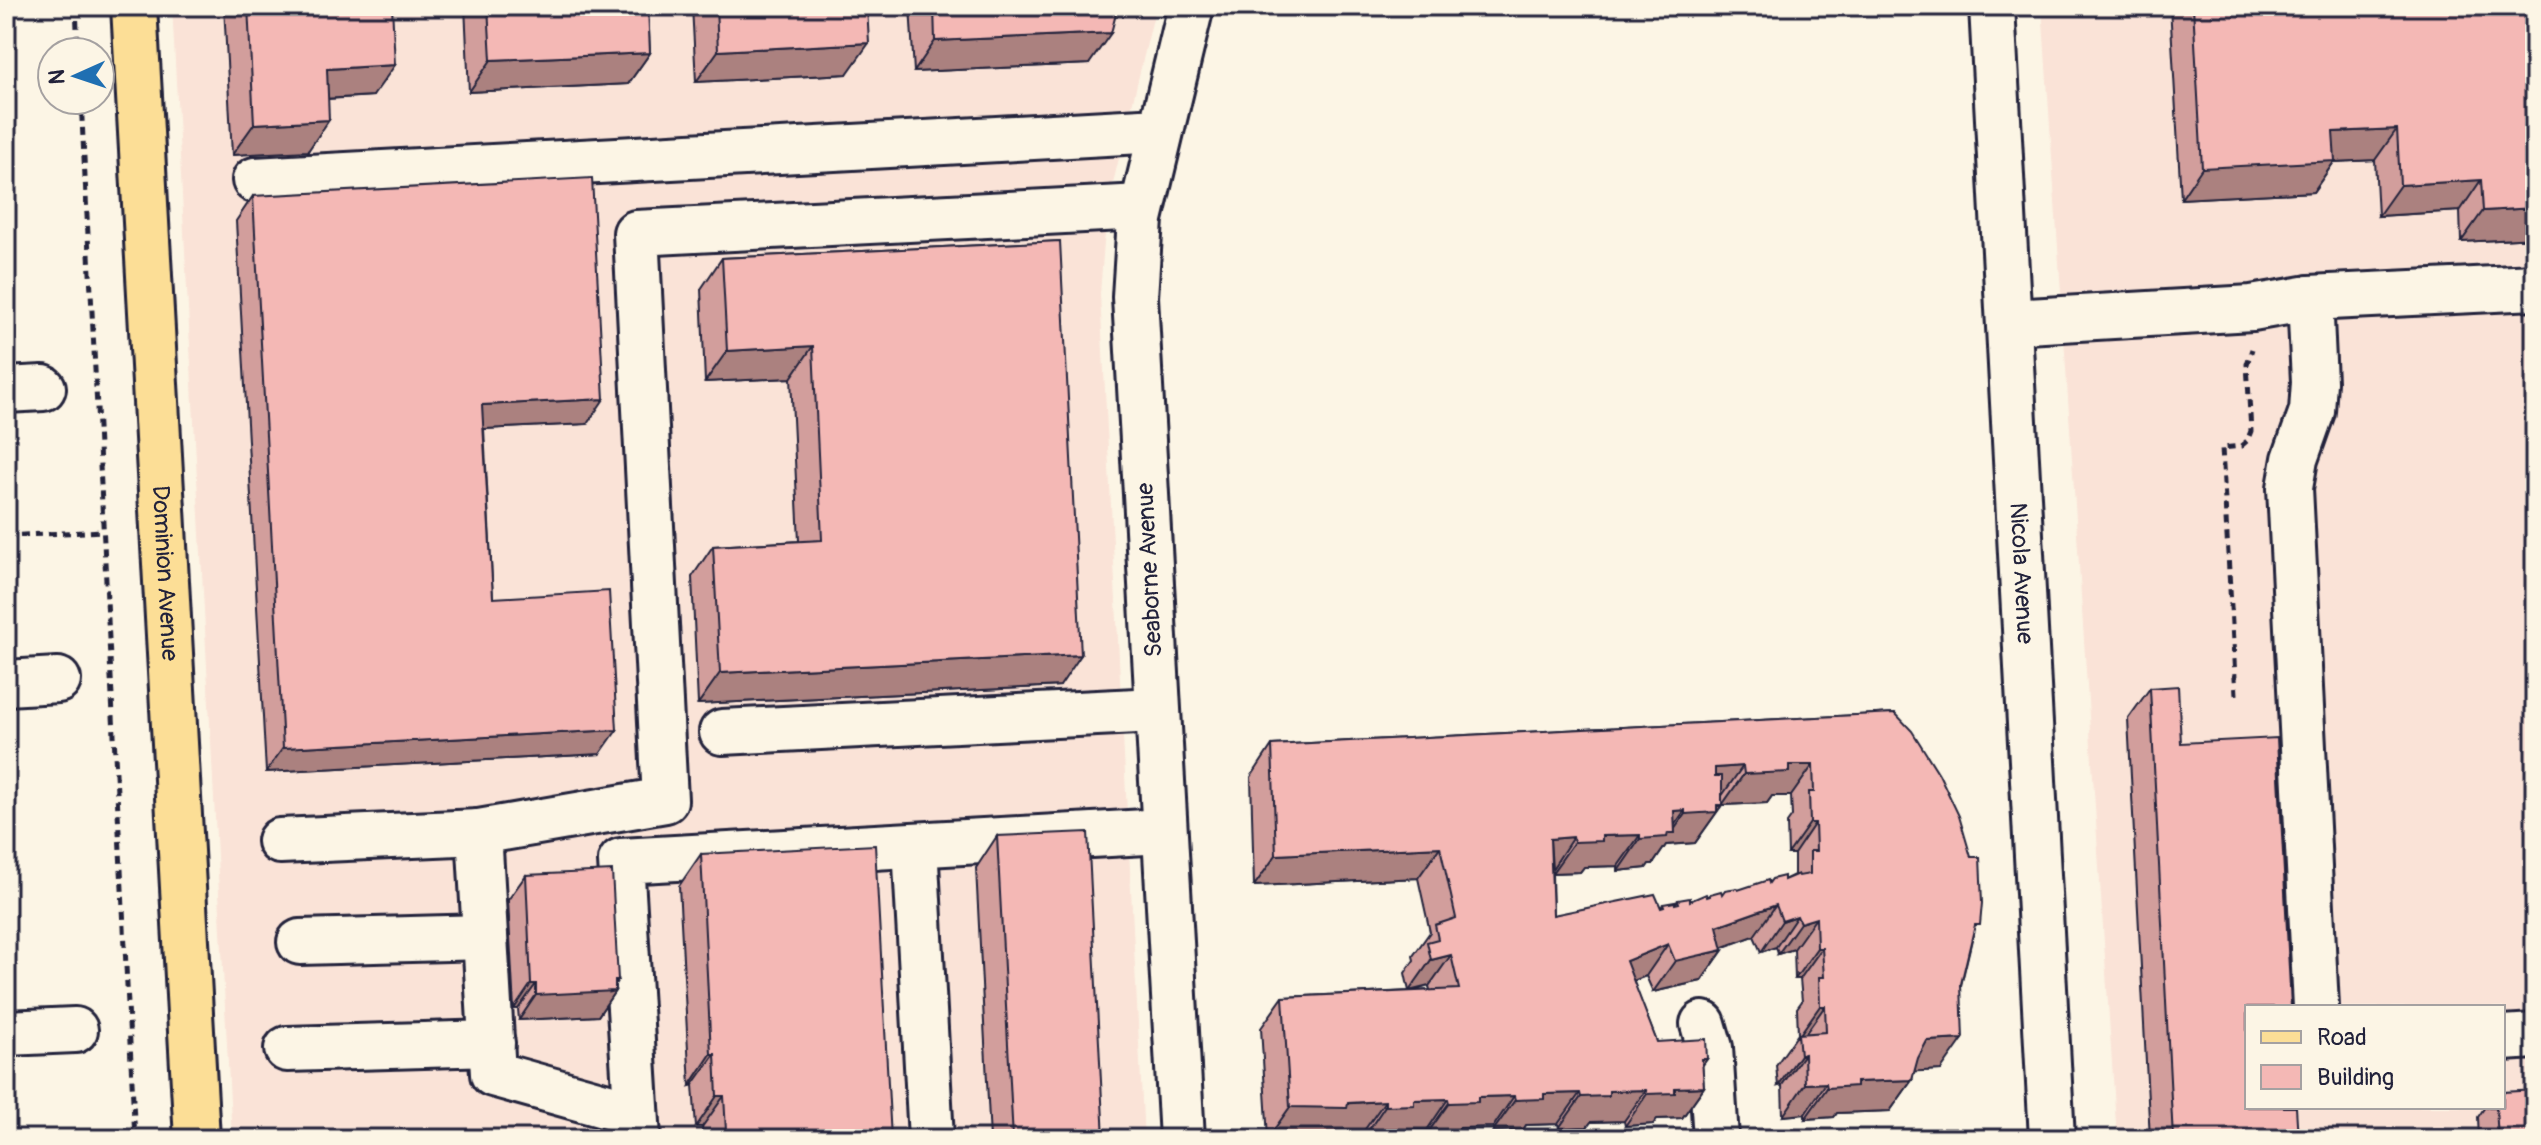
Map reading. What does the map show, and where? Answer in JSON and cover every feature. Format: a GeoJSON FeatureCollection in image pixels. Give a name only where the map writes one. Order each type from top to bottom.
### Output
{"type":"FeatureCollection","features":[{"type":"Feature","properties":{"kind":"main road","name":"Dominion Avenue"},"geometry":{"type":"LineString","coordinates":[[134,6],[197,1139]]}},
{"type":"Feature","properties":{"kind":"street","name":"Seaborne Avenue"},"geometry":{"type":"LineString","coordinates":[[1182,1139],[1136,343],[1136,254],[1142,207],[1191,6]]}},
{"type":"Feature","properties":{"kind":"street","name":"Nicola Avenue"},"geometry":{"type":"LineString","coordinates":[[1992,6],[2052,1139]]}},
{"type":"Feature","properties":{"kind":"street"},"geometry":{"type":"LineString","coordinates":[[255,180],[1160,130]]}},
{"type":"Feature","properties":{"kind":"street"},"geometry":{"type":"LineString","coordinates":[[280,841],[479,832],[665,800],[636,233],[1142,207]]}},
{"type":"Feature","properties":{"kind":"street"},"geometry":{"type":"LineString","coordinates":[[2009,322],[2252,308],[2310,298],[2535,287]]}},
{"type":"Feature","properties":{"kind":"street"},"geometry":{"type":"LineString","coordinates":[[2310,298],[2314,382],[2312,411],[2295,459],[2290,488],[2316,1005]]}},
{"type":"Feature","properties":{"kind":"street"},"geometry":{"type":"LineString","coordinates":[[6,683],[58,680]]}},
{"type":"Feature","properties":{"kind":"street"},"geometry":{"type":"LineString","coordinates":[[722,732],[1157,710]]}},
{"type":"Feature","properties":{"kind":"street"},"geometry":{"type":"LineString","coordinates":[[479,832],[493,1074],[637,1127],[621,861],[1164,831]]}},
{"type":"Feature","properties":{"kind":"street"},"geometry":{"type":"LineString","coordinates":[[915,845],[931,1139]]}},
{"type":"Feature","properties":{"kind":"street"},"geometry":{"type":"LineString","coordinates":[[300,942],[485,937]]}},
{"type":"Feature","properties":{"kind":"street"},"geometry":{"type":"LineString","coordinates":[[1703,1024],[1710,1048],[1716,1139]]}},
{"type":"Feature","properties":{"kind":"street"},"geometry":{"type":"LineString","coordinates":[[6,1033],[75,1030]]}},
{"type":"Feature","properties":{"kind":"street"},"geometry":{"type":"LineString","coordinates":[[2505,1038],[2535,1036]]}},
{"type":"Feature","properties":{"kind":"street"},"geometry":{"type":"LineString","coordinates":[[287,1049],[492,1043]]}},
{"type":"Feature","properties":{"kind":"path"},"geometry":{"type":"LineString","coordinates":[[76,6],[77,36]]}},
{"type":"Feature","properties":{"kind":"path"},"geometry":{"type":"LineString","coordinates":[[82,116],[135,1139]]}},
{"type":"Feature","properties":{"kind":"path"},"geometry":{"type":"LineString","coordinates":[[2236,695],[2222,448],[2241,446],[2251,431],[2247,364],[2254,344],[2252,308]]}},
{"type":"Feature","properties":{"kind":"path"},"geometry":{"type":"LineString","coordinates":[[6,536],[103,531]]}},
{"type":"Feature","properties":{"kind":"shaded area"},"geometry":{"type":"Polygon","coordinates":[[[172,6],[1156,6],[1114,179],[1100,294],[1144,1139],[232,1139],[172,6]]]}},
{"type":"Feature","properties":{"kind":"shaded area"},"geometry":{"type":"Polygon","coordinates":[[[2042,6],[2535,6],[2535,1139],[2117,1139],[2042,6]]]}},
{"type":"Feature","properties":{"kind":"building"},"geometry":{"type":"Polygon","coordinates":[[[248,6],[392,6],[395,65],[327,69],[329,120],[254,124],[248,6]]]}},
{"type":"Feature","properties":{"kind":"building"},"geometry":{"type":"Polygon","coordinates":[[[488,6],[648,6],[650,53],[491,60],[488,6]]]}},
{"type":"Feature","properties":{"kind":"building"},"geometry":{"type":"Polygon","coordinates":[[[716,6],[867,6],[869,43],[718,51],[716,6]]]}},
{"type":"Feature","properties":{"kind":"building"},"geometry":{"type":"Polygon","coordinates":[[[934,6],[1118,6],[1111,33],[935,41],[934,6]]]}},
{"type":"Feature","properties":{"kind":"building"},"geometry":{"type":"Polygon","coordinates":[[[2193,6],[2535,6],[2535,208],[2483,211],[2481,180],[2400,185],[2397,129],[2333,132],[2335,161],[2202,168],[2193,6]]]}},
{"type":"Feature","properties":{"kind":"building"},"geometry":{"type":"Polygon","coordinates":[[[592,178],[604,399],[482,405],[493,598],[609,591],[617,730],[283,748],[253,196],[592,178]]]}},
{"type":"Feature","properties":{"kind":"building"},"geometry":{"type":"Polygon","coordinates":[[[1060,241],[1081,655],[720,673],[713,546],[822,540],[813,346],[727,351],[722,258],[1060,241]]]}},
{"type":"Feature","properties":{"kind":"building"},"geometry":{"type":"Polygon","coordinates":[[[2178,686],[2181,743],[2277,738],[2291,1005],[2245,1005],[2245,1109],[2296,1109],[2298,1139],[2173,1139],[2150,688],[2178,686]]]}},
{"type":"Feature","properties":{"kind":"building"},"geometry":{"type":"Polygon","coordinates":[[[1895,713],[1912,731],[1939,774],[1959,816],[1971,857],[1980,857],[1980,925],[1975,925],[1961,984],[1963,1039],[1927,1041],[1912,1080],[1856,1082],[1856,1086],[1827,1088],[1826,1083],[1805,1084],[1804,1054],[1800,1055],[1798,1034],[1826,1032],[1825,1006],[1820,1006],[1819,977],[1824,977],[1822,948],[1817,948],[1816,918],[1800,923],[1797,916],[1782,921],[1776,905],[1717,926],[1723,950],[1675,961],[1668,944],[1626,961],[1657,1042],[1706,1039],[1707,1059],[1702,1059],[1704,1087],[1675,1088],[1675,1093],[1609,1091],[1609,1096],[1544,1094],[1544,1099],[1478,1097],[1478,1102],[1449,1103],[1448,1099],[1414,1100],[1414,1105],[1385,1106],[1385,1101],[1348,1103],[1347,1108],[1290,1107],[1283,997],[1459,989],[1451,955],[1431,960],[1427,942],[1438,939],[1435,925],[1456,918],[1440,847],[1276,855],[1272,745],[1895,713]],[[1789,765],[1789,772],[1744,774],[1743,766],[1715,768],[1715,776],[1722,776],[1722,805],[1717,805],[1717,812],[1685,814],[1685,810],[1674,811],[1675,833],[1668,833],[1667,837],[1640,839],[1640,835],[1602,836],[1602,841],[1574,842],[1573,837],[1550,839],[1553,915],[1655,894],[1661,908],[1663,904],[1679,903],[1678,900],[1690,898],[1690,901],[1706,894],[1707,897],[1721,891],[1722,894],[1725,890],[1738,890],[1768,880],[1769,883],[1784,876],[1784,880],[1798,874],[1810,874],[1810,851],[1816,851],[1815,823],[1810,823],[1809,792],[1814,792],[1813,765],[1789,765]]]}},
{"type":"Feature","properties":{"kind":"building"},"geometry":{"type":"Polygon","coordinates":[[[1088,832],[1104,1139],[1013,1139],[997,836],[1088,832]]]}},
{"type":"Feature","properties":{"kind":"building"},"geometry":{"type":"Polygon","coordinates":[[[875,845],[891,1139],[762,1139],[761,1130],[726,1131],[724,1096],[717,1096],[715,1054],[711,1054],[701,854],[875,845]]]}},
{"type":"Feature","properties":{"kind":"building"},"geometry":{"type":"Polygon","coordinates":[[[612,871],[618,980],[615,980],[615,991],[536,995],[536,984],[531,984],[526,875],[612,871]]]}},
{"type":"Feature","properties":{"kind":"building"},"geometry":{"type":"Polygon","coordinates":[[[2535,1090],[2535,1139],[2498,1139],[2496,1109],[2505,1109],[2505,1092],[2535,1090]]]}}]}
